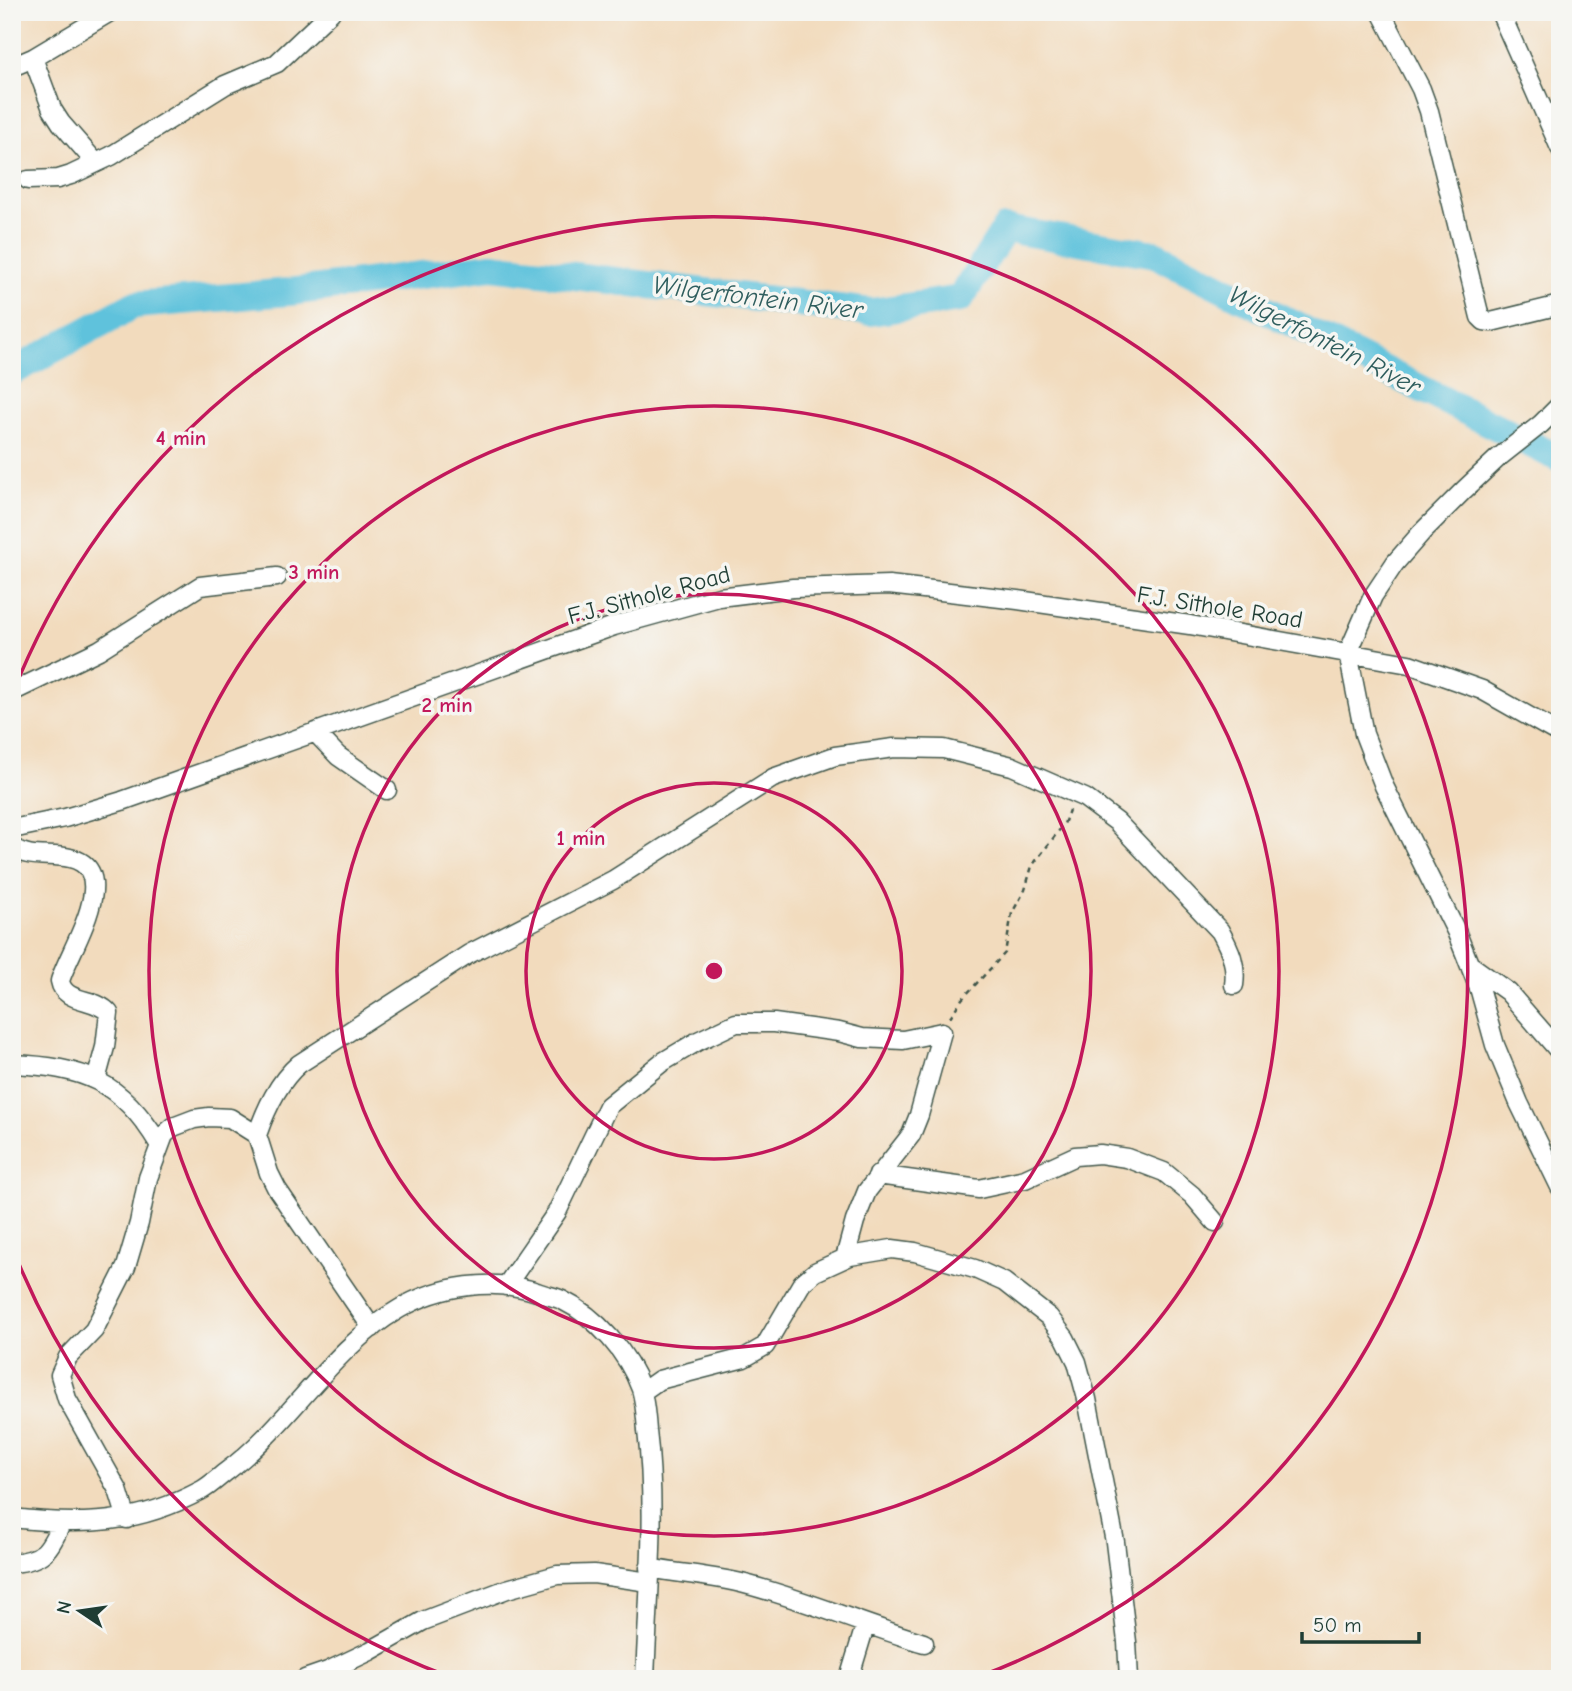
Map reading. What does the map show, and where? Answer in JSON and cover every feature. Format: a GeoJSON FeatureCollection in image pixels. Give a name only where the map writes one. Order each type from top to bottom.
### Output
{"type":"FeatureCollection","features":[{"type":"Feature","properties":{"kind":"street"},"geometry":{"type":"LineString","coordinates":[[12,67],[33,58],[110,12]]}},
{"type":"Feature","properties":{"kind":"street"},"geometry":{"type":"LineString","coordinates":[[28,180],[58,179],[96,163],[225,85],[277,62],[331,12]]}},
{"type":"Feature","properties":{"kind":"street"},"geometry":{"type":"LineString","coordinates":[[1381,12],[1421,89],[1429,111],[1480,317],[1484,321],[1492,322],[1560,305]]}},
{"type":"Feature","properties":{"kind":"street"},"geometry":{"type":"LineString","coordinates":[[1500,12],[1560,148]]}},
{"type":"Feature","properties":{"kind":"street"},"geometry":{"type":"LineString","coordinates":[[33,58],[52,109],[96,163]]}},
{"type":"Feature","properties":{"kind":"street"},"geometry":{"type":"LineString","coordinates":[[1560,405],[1498,458],[1422,532],[1395,563],[1373,596],[1348,653],[1364,734],[1379,773],[1408,839],[1456,931],[1480,991],[1495,1045],[1519,1103],[1560,1187]]}},
{"type":"Feature","properties":{"kind":"street"},"geometry":{"type":"LineString","coordinates":[[12,692],[99,650],[200,586],[277,577]]}},
{"type":"Feature","properties":{"kind":"street","name":"F.J. Sithole Road"},"geometry":{"type":"LineString","coordinates":[[12,829],[65,818],[122,801],[614,626],[719,597],[793,588],[889,585],[993,597],[1190,625],[1409,664],[1482,690],[1560,734]]}},
{"type":"Feature","properties":{"kind":"street"},"geometry":{"type":"LineString","coordinates":[[315,732],[338,755],[387,790]]}},
{"type":"Feature","properties":{"kind":"street"},"geometry":{"type":"LineString","coordinates":[[372,1328],[276,1189],[269,1172],[257,1135],[262,1119],[287,1074],[299,1063],[469,954],[613,880],[773,778],[835,756],[894,748],[944,749],[1012,766],[1066,789],[1085,798],[1117,822],[1220,931],[1236,969],[1234,985]]}},
{"type":"Feature","properties":{"kind":"street"},"geometry":{"type":"LineString","coordinates":[[12,847],[20,853],[70,858],[82,862],[92,875],[95,884],[92,899],[60,981],[61,988],[69,996],[103,1006],[109,1013],[105,1046],[96,1080]]}},
{"type":"Feature","properties":{"kind":"street"},"geometry":{"type":"LineString","coordinates":[[1469,964],[1508,992],[1560,1052]]}},
{"type":"Feature","properties":{"kind":"street"},"geometry":{"type":"LineString","coordinates":[[506,1286],[557,1212],[608,1106],[661,1063],[698,1041],[736,1023],[774,1023],[862,1038],[903,1040],[942,1032],[911,1135],[867,1191],[845,1258]]}},
{"type":"Feature","properties":{"kind":"street"},"geometry":{"type":"LineString","coordinates":[[12,1064],[86,1074],[132,1106],[159,1144]]}},
{"type":"Feature","properties":{"kind":"street"},"geometry":{"type":"LineString","coordinates":[[127,1519],[118,1490],[68,1399],[60,1375],[68,1357],[94,1331],[126,1267],[159,1144],[173,1127],[194,1119],[230,1118],[257,1135]]}},
{"type":"Feature","properties":{"kind":"street"},"geometry":{"type":"LineString","coordinates":[[878,1175],[979,1189],[1025,1179],[1074,1156],[1100,1154],[1126,1158],[1164,1172],[1192,1195],[1215,1222]]}},
{"type":"Feature","properties":{"kind":"street"},"geometry":{"type":"LineString","coordinates":[[642,1392],[659,1380],[744,1358],[765,1346],[802,1283],[815,1272],[845,1258],[892,1249],[915,1252],[975,1269],[1004,1282],[1049,1317],[1065,1338],[1077,1362],[1087,1399],[1121,1578],[1129,1679]]}},
{"type":"Feature","properties":{"kind":"street"},"geometry":{"type":"LineString","coordinates":[[12,1518],[62,1522],[127,1519],[173,1503],[204,1489],[253,1452],[347,1349],[400,1308],[425,1297],[460,1287],[489,1284],[525,1288],[562,1300],[585,1314],[629,1362],[642,1392],[652,1467],[645,1679]]}},
{"type":"Feature","properties":{"kind":"street"},"geometry":{"type":"LineString","coordinates":[[12,1563],[35,1560],[41,1556],[53,1543],[62,1522]]}},
{"type":"Feature","properties":{"kind":"street"},"geometry":{"type":"LineString","coordinates":[[305,1679],[370,1651],[423,1621],[508,1589],[557,1575],[649,1575],[742,1584],[924,1643]]}},
{"type":"Feature","properties":{"kind":"street"},"geometry":{"type":"LineString","coordinates":[[849,1679],[865,1626]]}},
{"type":"Feature","properties":{"kind":"path"},"geometry":{"type":"LineString","coordinates":[[942,1032],[962,999],[1005,953],[1012,913],[1025,890],[1032,866],[1066,819],[1069,809],[1066,789]]}},
{"type":"Feature","properties":{"kind":"waterway","name":"Wilgerfontein River"},"geometry":{"type":"LineString","coordinates":[[12,372],[134,305],[289,292],[492,266],[871,312],[960,299],[1005,229],[1155,254],[1560,459]]}}]}
